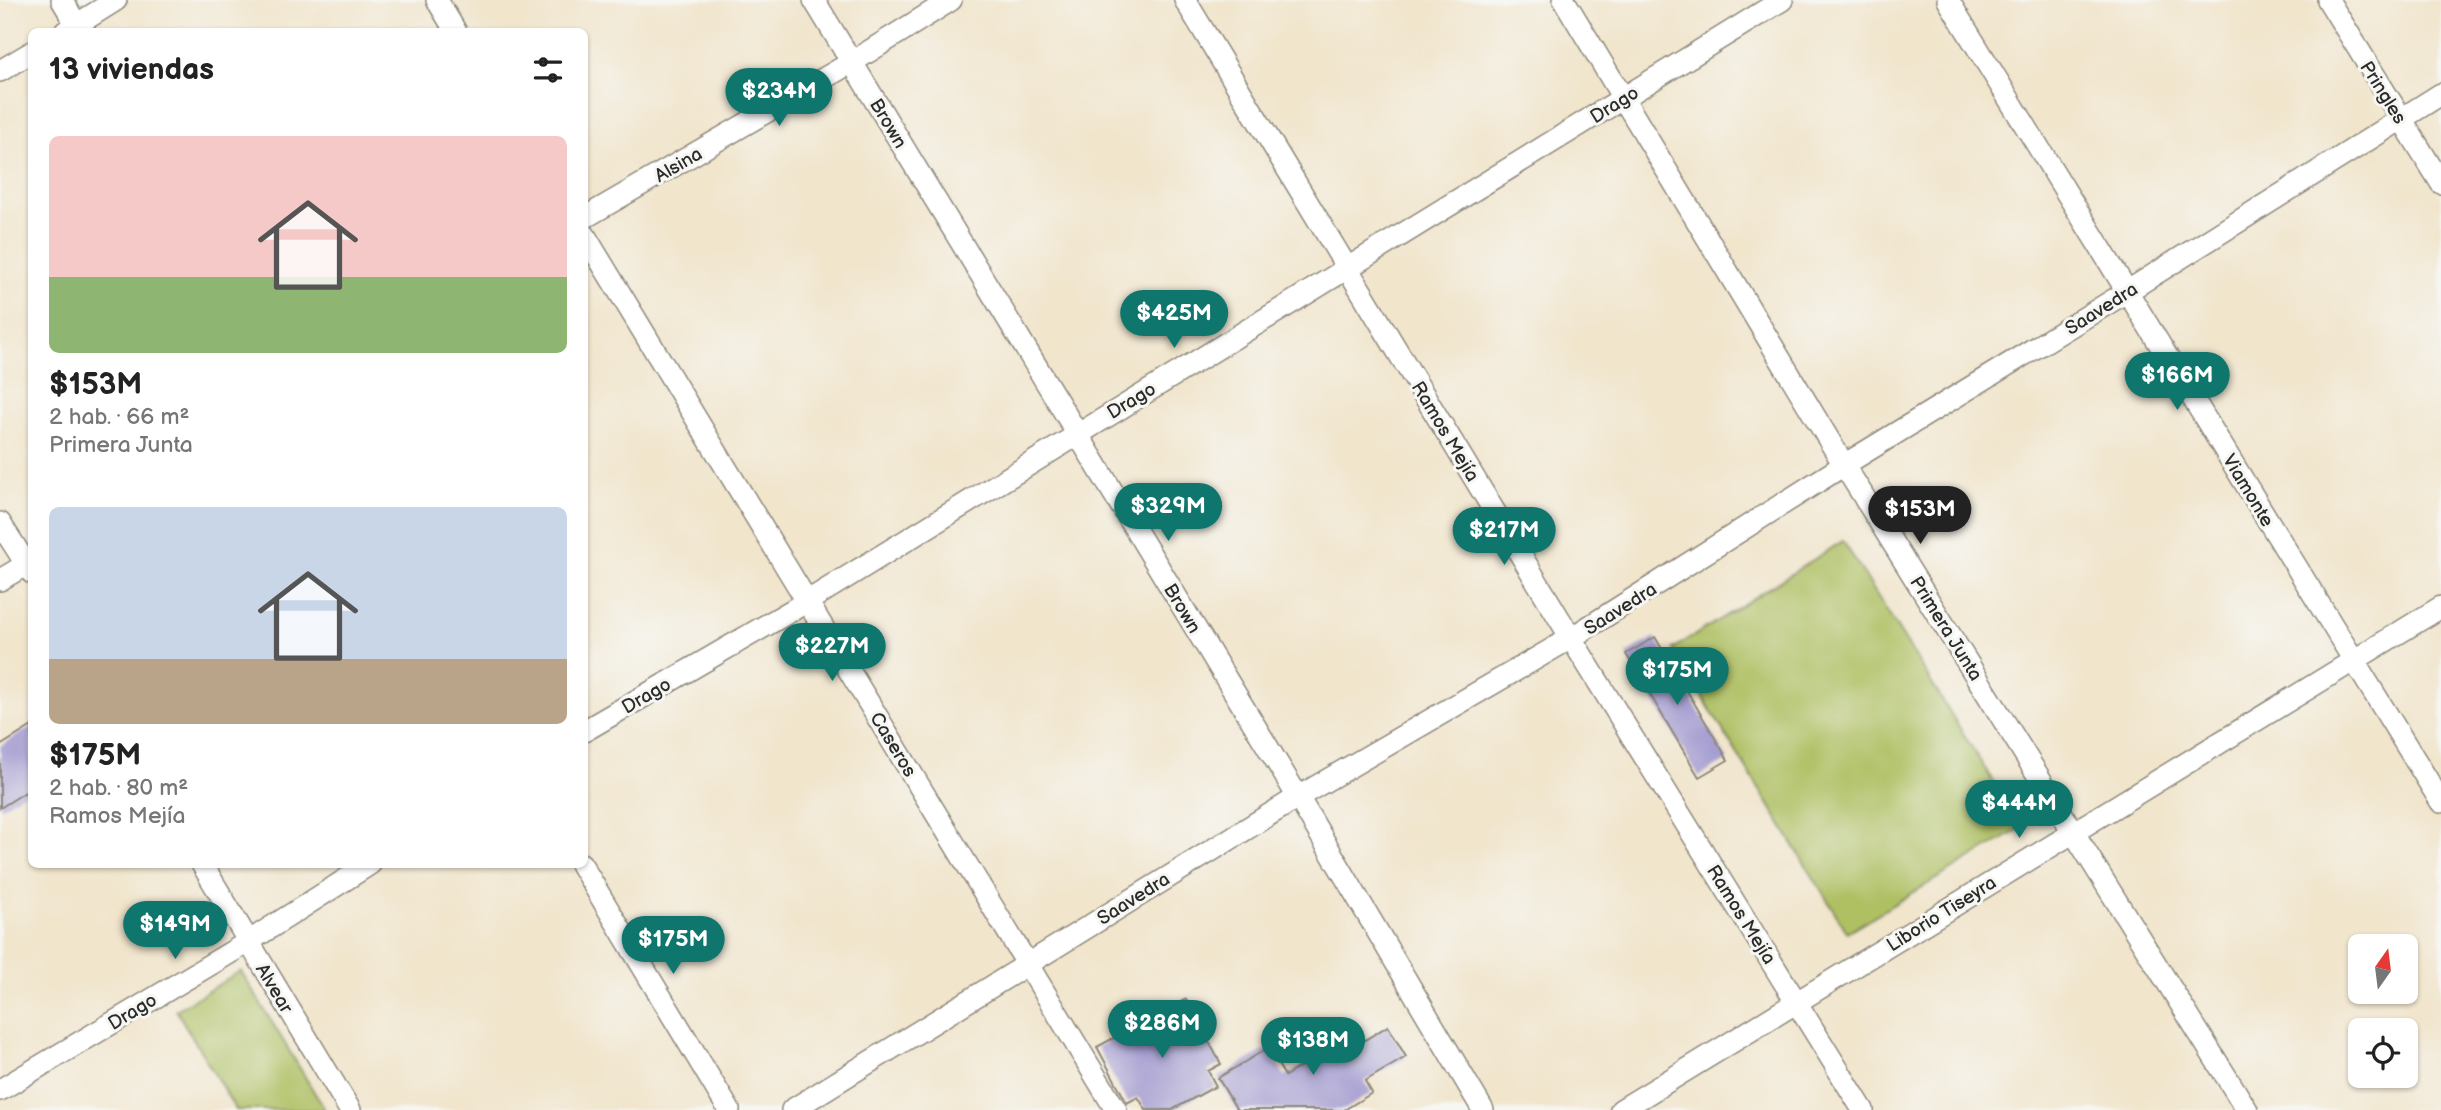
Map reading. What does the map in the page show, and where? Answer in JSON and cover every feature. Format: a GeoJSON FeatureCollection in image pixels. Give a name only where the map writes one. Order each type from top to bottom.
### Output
{"type":"FeatureCollection","features":[{"type":"Feature","properties":{"kind":"street"},"geometry":{"type":"LineString","coordinates":[[62,0],[74,28]]}},
{"type":"Feature","properties":{"kind":"street"},"geometry":{"type":"LineString","coordinates":[[75,28],[116,0]]}},
{"type":"Feature","properties":{"kind":"street"},"geometry":{"type":"LineString","coordinates":[[436,0],[454,28]]}},
{"type":"Feature","properties":{"kind":"street","name":"Brown"},"geometry":{"type":"LineString","coordinates":[[814,0],[1298,797],[1483,1110]]}},
{"type":"Feature","properties":{"kind":"street","name":"Alsina"},"geometry":{"type":"LineString","coordinates":[[588,216],[852,62],[951,0]]}},
{"type":"Feature","properties":{"kind":"street","name":"Ramos Mejía"},"geometry":{"type":"LineString","coordinates":[[1185,0],[1571,638],[1863,1110]]}},
{"type":"Feature","properties":{"kind":"street","name":"Primera Junta"},"geometry":{"type":"LineString","coordinates":[[1564,0],[1844,465],[2247,1110]]}},
{"type":"Feature","properties":{"kind":"street","name":"Drago"},"geometry":{"type":"LineString","coordinates":[[588,729],[808,601],[1076,433],[1782,0]]}},
{"type":"Feature","properties":{"kind":"street","name":"Viamonte"},"geometry":{"type":"LineString","coordinates":[[1948,0],[2441,802]]}},
{"type":"Feature","properties":{"kind":"street","name":"Pringles"},"geometry":{"type":"LineString","coordinates":[[2328,0],[2441,183]]}},
{"type":"Feature","properties":{"kind":"street"},"geometry":{"type":"LineString","coordinates":[[0,71],[28,54]]}},
{"type":"Feature","properties":{"kind":"street","name":"Saavedra"},"geometry":{"type":"LineString","coordinates":[[792,1110],[1298,797],[1571,638],[2441,94]]}},
{"type":"Feature","properties":{"kind":"street","name":"Caseros"},"geometry":{"type":"LineString","coordinates":[[588,241],[1116,1110]]}},
{"type":"Feature","properties":{"kind":"street"},"geometry":{"type":"LineString","coordinates":[[0,523],[28,563]]}},
{"type":"Feature","properties":{"kind":"street"},"geometry":{"type":"LineString","coordinates":[[0,580],[28,567]]}},
{"type":"Feature","properties":{"kind":"street","name":"Liborio Tiseyra"},"geometry":{"type":"LineString","coordinates":[[1621,1110],[2441,607]]}},
{"type":"Feature","properties":{"kind":"street","name":"Alvear"},"geometry":{"type":"LineString","coordinates":[[204,868],[350,1110]]}},
{"type":"Feature","properties":{"kind":"street","name":"Drago"},"geometry":{"type":"LineString","coordinates":[[0,1090],[248,942],[363,868]]}},
{"type":"Feature","properties":{"kind":"street"},"geometry":{"type":"LineString","coordinates":[[583,868],[729,1110]]}},
{"type":"Feature","properties":{"kind":"green space"},"geometry":{"type":"Polygon","coordinates":[[[1843,541],[2022,828],[1847,932],[1673,649],[1843,541]]]}},
{"type":"Feature","properties":{"kind":"green space"},"geometry":{"type":"Polygon","coordinates":[[[241,971],[325,1110],[236,1110],[176,1010],[241,971]]]}},
{"type":"Feature","properties":{"kind":"building"},"geometry":{"type":"Polygon","coordinates":[[[1655,637],[1728,760],[1699,777],[1626,654],[1655,637]]]}},
{"type":"Feature","properties":{"kind":"building"},"geometry":{"type":"Polygon","coordinates":[[[28,728],[28,790],[0,808],[0,746],[28,728]]]}},
{"type":"Feature","properties":{"kind":"building"},"geometry":{"type":"Polygon","coordinates":[[[1186,999],[1221,1064],[1208,1071],[1216,1086],[1172,1110],[1146,1110],[1138,1097],[1127,1103],[1097,1047],[1186,999]]]}},
{"type":"Feature","properties":{"kind":"building"},"geometry":{"type":"Polygon","coordinates":[[[1388,1026],[1406,1057],[1365,1081],[1372,1093],[1344,1110],[1237,1110],[1218,1078],[1268,1048],[1285,1076],[1344,1040],[1350,1049],[1388,1026]]]}}]}
